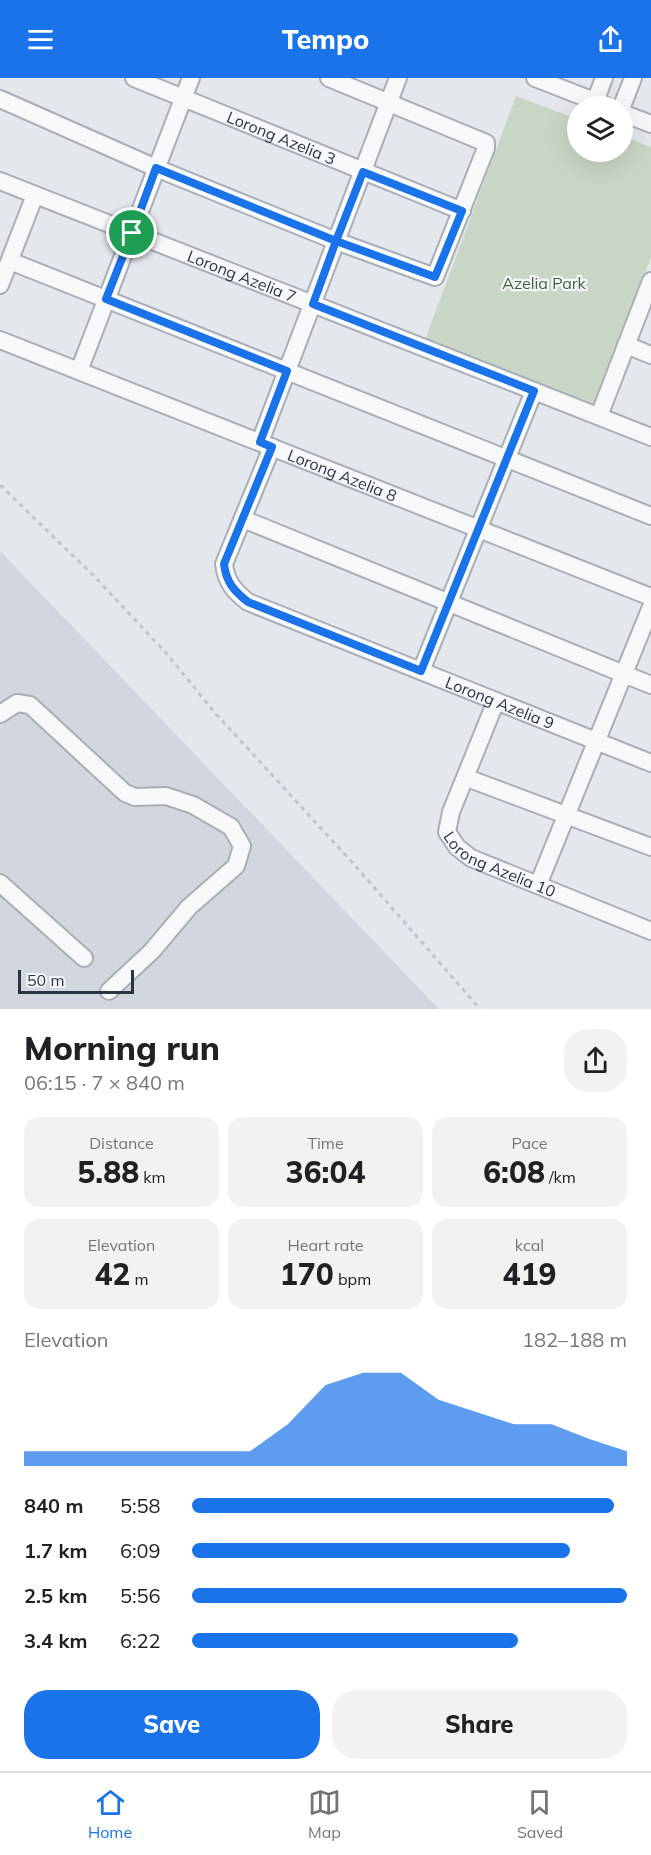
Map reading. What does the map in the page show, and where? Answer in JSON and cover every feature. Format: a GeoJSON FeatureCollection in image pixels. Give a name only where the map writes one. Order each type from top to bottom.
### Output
{"type":"FeatureCollection","features":[{"type":"Feature","properties":{"kind":"street","name":"Lorong Azelia 3"},"geometry":{"type":"LineString","coordinates":[[134,78],[182,100],[462,211]]}},
{"type":"Feature","properties":{"kind":"street"},"geometry":{"type":"LineString","coordinates":[[79,371],[190,78]]}},
{"type":"Feature","properties":{"kind":"street"},"geometry":{"type":"LineString","coordinates":[[0,99],[156,168],[336,241],[435,277],[486,143],[329,78]]}},
{"type":"Feature","properties":{"kind":"street"},"geometry":{"type":"LineString","coordinates":[[398,78],[287,371],[243,519],[651,685]]}},
{"type":"Feature","properties":{"kind":"street"},"geometry":{"type":"LineString","coordinates":[[535,78],[563,83],[587,96]]}},
{"type":"Feature","properties":{"kind":"street"},"geometry":{"type":"LineString","coordinates":[[602,96],[604,78]]}},
{"type":"Feature","properties":{"kind":"street"},"geometry":{"type":"LineString","coordinates":[[626,96],[633,78]]}},
{"type":"Feature","properties":{"kind":"street"},"geometry":{"type":"LineString","coordinates":[[633,117],[651,123]]}},
{"type":"Feature","properties":{"kind":"street","name":"Lorong Azelia 7"},"geometry":{"type":"LineString","coordinates":[[0,181],[651,437]]}},
{"type":"Feature","properties":{"kind":"street"},"geometry":{"type":"LineString","coordinates":[[0,285],[35,195]]}},
{"type":"Feature","properties":{"kind":"street"},"geometry":{"type":"LineString","coordinates":[[10,261],[651,516]]}},
{"type":"Feature","properties":{"kind":"street"},"geometry":{"type":"LineString","coordinates":[[598,417],[651,281]]}},
{"type":"Feature","properties":{"kind":"street","name":"Lorong Azelia 8"},"geometry":{"type":"LineString","coordinates":[[0,339],[651,597]]}},
{"type":"Feature","properties":{"kind":"street"},"geometry":{"type":"LineString","coordinates":[[626,345],[651,355]]}},
{"type":"Feature","properties":{"kind":"street"},"geometry":{"type":"LineString","coordinates":[[421,671],[534,391]]}},
{"type":"Feature","properties":{"kind":"street","name":"Lorong Azelia 9"},"geometry":{"type":"LineString","coordinates":[[243,519],[224,564],[226,578],[234,591],[248,602],[651,763]]}},
{"type":"Feature","properties":{"kind":"street"},"geometry":{"type":"LineString","coordinates":[[538,885],[651,607]]}},
{"type":"Feature","properties":{"kind":"street","name":"Lorong Azelia 10"},"geometry":{"type":"LineString","coordinates":[[496,701],[467,778],[451,812],[447,832],[457,846],[471,858],[651,931]]}},
{"type":"Feature","properties":{"kind":"street"},"geometry":{"type":"LineString","coordinates":[[0,714],[17,703],[30,705],[125,793],[135,797],[166,796],[193,805],[222,820],[239,837],[242,846],[236,866],[189,907],[152,951],[109,991]]}},
{"type":"Feature","properties":{"kind":"street"},"geometry":{"type":"LineString","coordinates":[[467,778],[651,847]]}},
{"type":"Feature","properties":{"kind":"street"},"geometry":{"type":"LineString","coordinates":[[0,883],[84,958]]}},
{"type":"Feature","properties":{"kind":"path"},"geometry":{"type":"LineString","coordinates":[[0,485],[93,576],[167,654],[228,727],[351,861],[480,1009]]}},
{"type":"Feature","properties":{"kind":"shaded area"},"geometry":{"type":"Polygon","coordinates":[[[0,552],[2,553],[439,1009],[0,1009],[0,552]]]}},
{"type":"Feature","properties":{"kind":"green space","name":"Azelia Park"},"geometry":{"type":"Polygon","coordinates":[[[516,96],[567,115],[567,162],[633,162],[633,140],[651,147],[651,257],[596,404],[425,340],[516,96]]]}},
{"type":"Feature","properties":{"kind":"route"},"geometry":{"type":"LineString","coordinates":[[132,233],[106,299],[287,371],[260,442],[272,447],[224,564],[226,578],[234,591],[248,602],[421,671],[534,391],[313,304],[336,241],[435,277],[462,211],[363,172],[336,241],[156,168],[132,233]]}}]}
